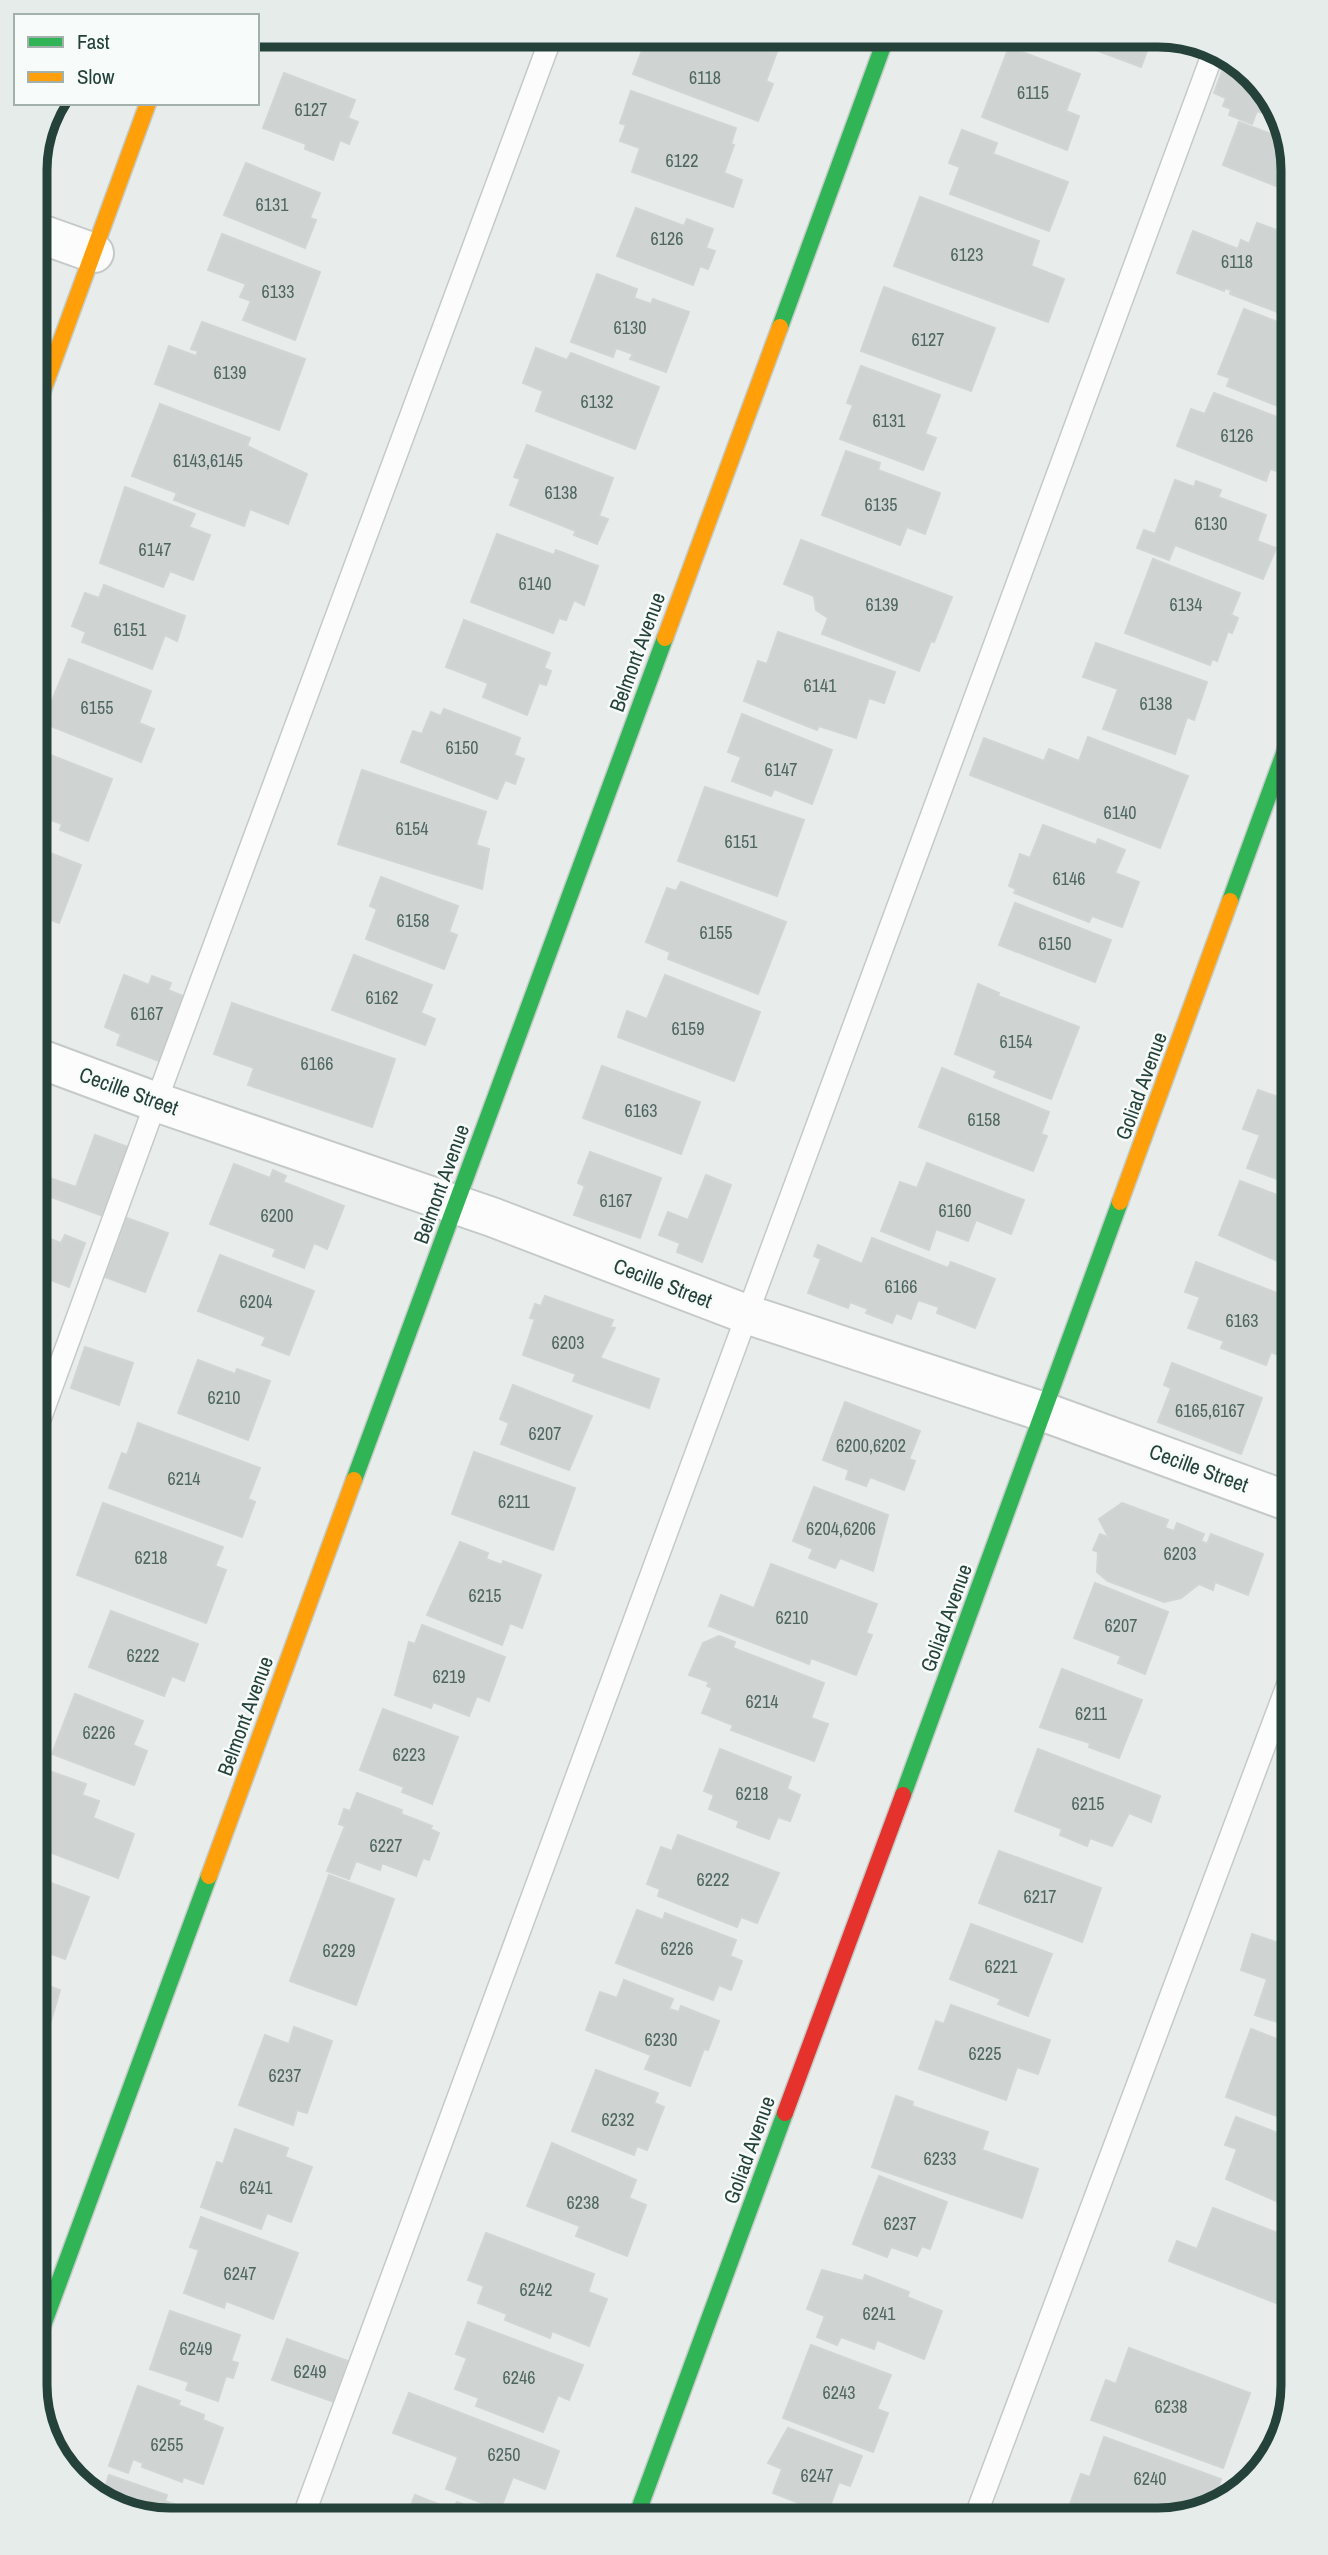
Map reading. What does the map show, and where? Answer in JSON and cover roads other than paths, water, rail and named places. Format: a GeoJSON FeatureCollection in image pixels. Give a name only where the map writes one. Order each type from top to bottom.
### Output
{"type":"FeatureCollection","features":[{"type":"Feature","properties":{"kind":"street","name":"Belmont Avenue"},"geometry":{"type":"LineString","coordinates":[[47,2314],[882,48]]}},
{"type":"Feature","properties":{"kind":"street"},"geometry":{"type":"LineString","coordinates":[[48,377],[147,105]]}},
{"type":"Feature","properties":{"kind":"street"},"geometry":{"type":"LineString","coordinates":[[48,237],[94,253]]}},
{"type":"Feature","properties":{"kind":"street","name":"Goliad Avenue"},"geometry":{"type":"LineString","coordinates":[[640,2507],[1281,762]]}},
{"type":"Feature","properties":{"kind":"street","name":"Cecille Street"},"geometry":{"type":"LineString","coordinates":[[48,1062],[456,1205],[746,1314],[1044,1412],[1281,1499]]}},
{"type":"Feature","properties":{"kind":"lane"},"geometry":{"type":"LineString","coordinates":[[47,1399],[547,47]]}},
{"type":"Feature","properties":{"kind":"lane"},"geometry":{"type":"LineString","coordinates":[[307,2507],[1211,59]]}},
{"type":"Feature","properties":{"kind":"lane"},"geometry":{"type":"LineString","coordinates":[[979,2508],[1281,1702]]}}]}
